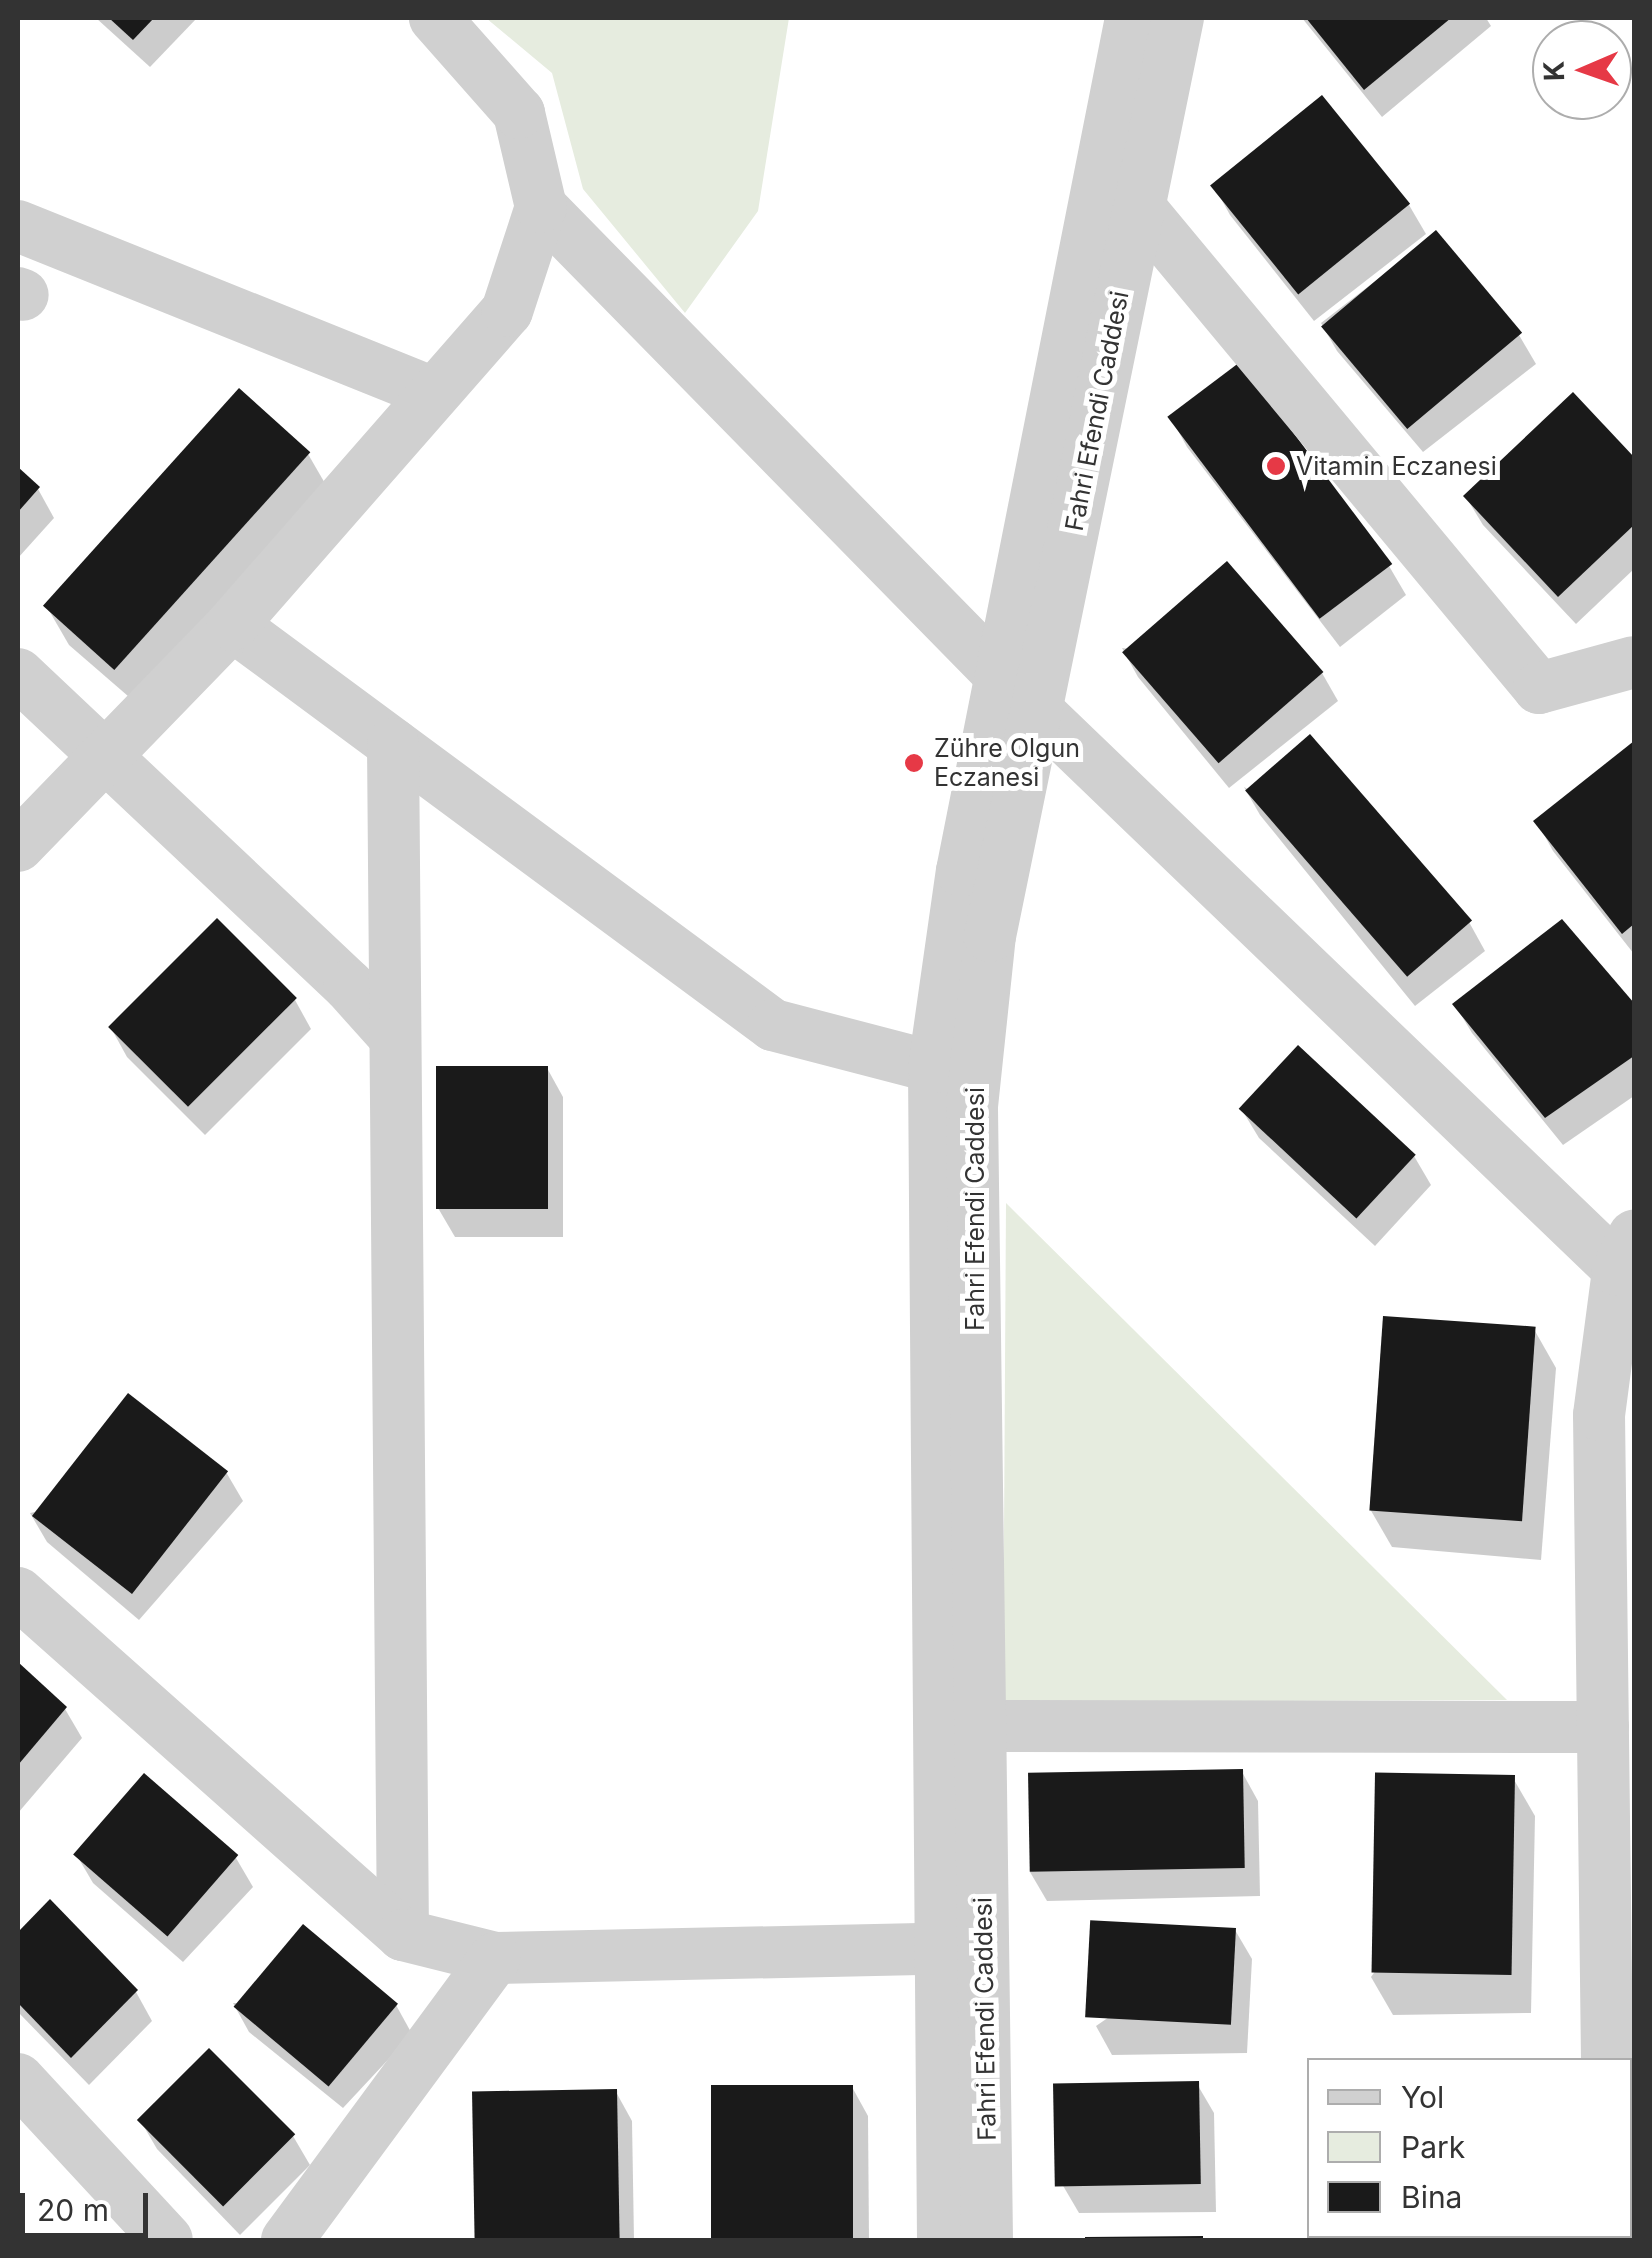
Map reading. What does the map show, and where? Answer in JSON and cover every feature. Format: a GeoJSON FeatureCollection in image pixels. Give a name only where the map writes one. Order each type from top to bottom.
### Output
{"type":"FeatureCollection","features":[{"type":"Feature","properties":{"kind":"street"},"geometry":{"type":"LineString","coordinates":[[18,846],[232,624],[508,311],[541,208],[519,113],[435,18]]}},
{"type":"Feature","properties":{"kind":"street","name":"Fahri Efendi Caddesi"},"geometry":{"type":"LineString","coordinates":[[943,2240],[943,1948],[962,1726],[972,1106],[1019,692],[1102,165],[1132,18]]}},
{"type":"Feature","properties":{"kind":"street","name":"Fahri Efendi Caddesi"},"geometry":{"type":"LineString","coordinates":[[987,2240],[934,1066],[962,871],[1019,692],[1138,205],[1178,18]]}},
{"type":"Feature","properties":{"kind":"street"},"geometry":{"type":"LineString","coordinates":[[1102,165],[1539,688],[1634,662]]}},
{"type":"Feature","properties":{"kind":"street"},"geometry":{"type":"LineString","coordinates":[[541,208],[1019,692],[1629,1263],[1599,1415],[1608,2058]]}},
{"type":"Feature","properties":{"kind":"street"},"geometry":{"type":"LineString","coordinates":[[18,226],[434,393]]}},
{"type":"Feature","properties":{"kind":"street"},"geometry":{"type":"LineString","coordinates":[[232,624],[773,1025],[934,1066]]}},
{"type":"Feature","properties":{"kind":"street"},"geometry":{"type":"LineString","coordinates":[[18,674],[350,986],[393,1035]]}},
{"type":"Feature","properties":{"kind":"street"},"geometry":{"type":"LineString","coordinates":[[393,744],[403,1935]]}},
{"type":"Feature","properties":{"kind":"street"},"geometry":{"type":"LineString","coordinates":[[18,1592],[403,1935],[495,1958],[943,1948]]}},
{"type":"Feature","properties":{"kind":"street"},"geometry":{"type":"LineString","coordinates":[[962,1726],[1602,1726]]}},
{"type":"Feature","properties":{"kind":"street"},"geometry":{"type":"LineString","coordinates":[[286,2240],[495,1958]]}},
{"type":"Feature","properties":{"kind":"street"},"geometry":{"type":"LineString","coordinates":[[18,2079],[168,2240]]}},
{"type":"Feature","properties":{"kind":"green space"},"geometry":{"type":"Polygon","coordinates":[[[486,18],[789,18],[758,211],[685,313],[583,189],[552,73],[486,18]]]}},
{"type":"Feature","properties":{"kind":"green space"},"geometry":{"type":"Polygon","coordinates":[[[1006,1203],[1507,1700],[1003,1702],[1006,1203]]]}},
{"type":"Feature","properties":{"kind":"building"},"geometry":{"type":"Polygon","coordinates":[[[109,18],[154,18],[133,40],[109,18]]]}},
{"type":"Feature","properties":{"kind":"building"},"geometry":{"type":"Polygon","coordinates":[[[1306,18],[1451,18],[1364,90],[1306,18]]]}},
{"type":"Feature","properties":{"kind":"building"},"geometry":{"type":"Polygon","coordinates":[[[1322,95],[1410,204],[1298,294],[1210,186],[1322,95]]]}},
{"type":"Feature","properties":{"kind":"building"},"geometry":{"type":"Polygon","coordinates":[[[1436,230],[1522,333],[1407,429],[1321,326],[1436,230]]]}},
{"type":"Feature","properties":{"kind":"building"},"geometry":{"type":"Polygon","coordinates":[[[1240,362],[1392,564],[1320,619],[1167,417],[1240,362]]]}},
{"type":"Feature","properties":{"kind":"building"},"geometry":{"type":"Polygon","coordinates":[[[239,388],[310,452],[114,670],[43,606],[239,388]]]}},
{"type":"Feature","properties":{"kind":"building"},"geometry":{"type":"Polygon","coordinates":[[[1573,392],[1634,457],[1634,525],[1558,597],[1463,496],[1573,392]]]}},
{"type":"Feature","properties":{"kind":"building"},"geometry":{"type":"Polygon","coordinates":[[[18,467],[40,487],[18,512],[18,467]]]}},
{"type":"Feature","properties":{"kind":"building"},"geometry":{"type":"Polygon","coordinates":[[[1227,561],[1323,672],[1219,763],[1122,652],[1227,561]]]}},
{"type":"Feature","properties":{"kind":"building"},"geometry":{"type":"Polygon","coordinates":[[[1310,734],[1472,920],[1407,977],[1245,790],[1310,734]]]}},
{"type":"Feature","properties":{"kind":"building"},"geometry":{"type":"Polygon","coordinates":[[[1634,741],[1634,924],[1622,934],[1533,821],[1634,741]]]}},
{"type":"Feature","properties":{"kind":"building"},"geometry":{"type":"Polygon","coordinates":[[[217,918],[297,998],[188,1107],[108,1027],[217,918]]]}},
{"type":"Feature","properties":{"kind":"building"},"geometry":{"type":"Polygon","coordinates":[[[1562,919],[1634,1003],[1634,1056],[1545,1118],[1452,1004],[1562,919]]]}},
{"type":"Feature","properties":{"kind":"building"},"geometry":{"type":"Polygon","coordinates":[[[1298,1045],[1416,1155],[1356,1218],[1239,1109],[1298,1045]]]}},
{"type":"Feature","properties":{"kind":"building"},"geometry":{"type":"Polygon","coordinates":[[[436,1066],[548,1066],[548,1209],[436,1209],[436,1066]]]}},
{"type":"Feature","properties":{"kind":"building"},"geometry":{"type":"Polygon","coordinates":[[[1383,1316],[1536,1327],[1522,1521],[1369,1511],[1383,1316]]]}},
{"type":"Feature","properties":{"kind":"building"},"geometry":{"type":"Polygon","coordinates":[[[128,1393],[228,1471],[132,1594],[32,1516],[128,1393]]]}},
{"type":"Feature","properties":{"kind":"building"},"geometry":{"type":"Polygon","coordinates":[[[18,1662],[67,1707],[18,1765],[18,1662]]]}},
{"type":"Feature","properties":{"kind":"building"},"geometry":{"type":"Polygon","coordinates":[[[1243,1769],[1245,1868],[1030,1872],[1028,1773],[1243,1769]]]}},
{"type":"Feature","properties":{"kind":"building"},"geometry":{"type":"Polygon","coordinates":[[[144,1773],[238,1855],[167,1937],[73,1855],[144,1773]]]}},
{"type":"Feature","properties":{"kind":"building"},"geometry":{"type":"Polygon","coordinates":[[[1375,1773],[1515,1775],[1512,1975],[1372,1973],[1375,1773]]]}},
{"type":"Feature","properties":{"kind":"building"},"geometry":{"type":"Polygon","coordinates":[[[50,1899],[138,1990],[71,2058],[18,2003],[18,1932],[50,1899]]]}},
{"type":"Feature","properties":{"kind":"building"},"geometry":{"type":"Polygon","coordinates":[[[1090,1920],[1236,1928],[1231,2025],[1085,2017],[1090,1920]]]}},
{"type":"Feature","properties":{"kind":"building"},"geometry":{"type":"Polygon","coordinates":[[[303,1924],[398,2004],[329,2086],[234,2007],[303,1924]]]}},
{"type":"Feature","properties":{"kind":"building"},"geometry":{"type":"Polygon","coordinates":[[[209,2048],[295,2134],[223,2206],[137,2120],[209,2048]]]}},
{"type":"Feature","properties":{"kind":"building"},"geometry":{"type":"Polygon","coordinates":[[[1199,2081],[1201,2184],[1055,2187],[1053,2084],[1199,2081]]]}},
{"type":"Feature","properties":{"kind":"building"},"geometry":{"type":"Polygon","coordinates":[[[711,2085],[853,2085],[853,2238],[711,2238],[711,2085]]]}},
{"type":"Feature","properties":{"kind":"building"},"geometry":{"type":"Polygon","coordinates":[[[617,2089],[620,2240],[475,2240],[472,2092],[617,2089]]]}},
{"type":"Feature","properties":{"kind":"building"},"geometry":{"type":"Polygon","coordinates":[[[1203,2236],[1203,2240],[1085,2240],[1085,2237],[1203,2236]]]}},
{"type":"Feature","properties":{"kind":"place","name":"Vitamin Eczanesi"},"geometry":{"type":"Point","coordinates":[1276,466]}},
{"type":"Feature","properties":{"kind":"place","name":"Zühre Olgun Eczanesi"},"geometry":{"type":"Point","coordinates":[914,763]}}]}
